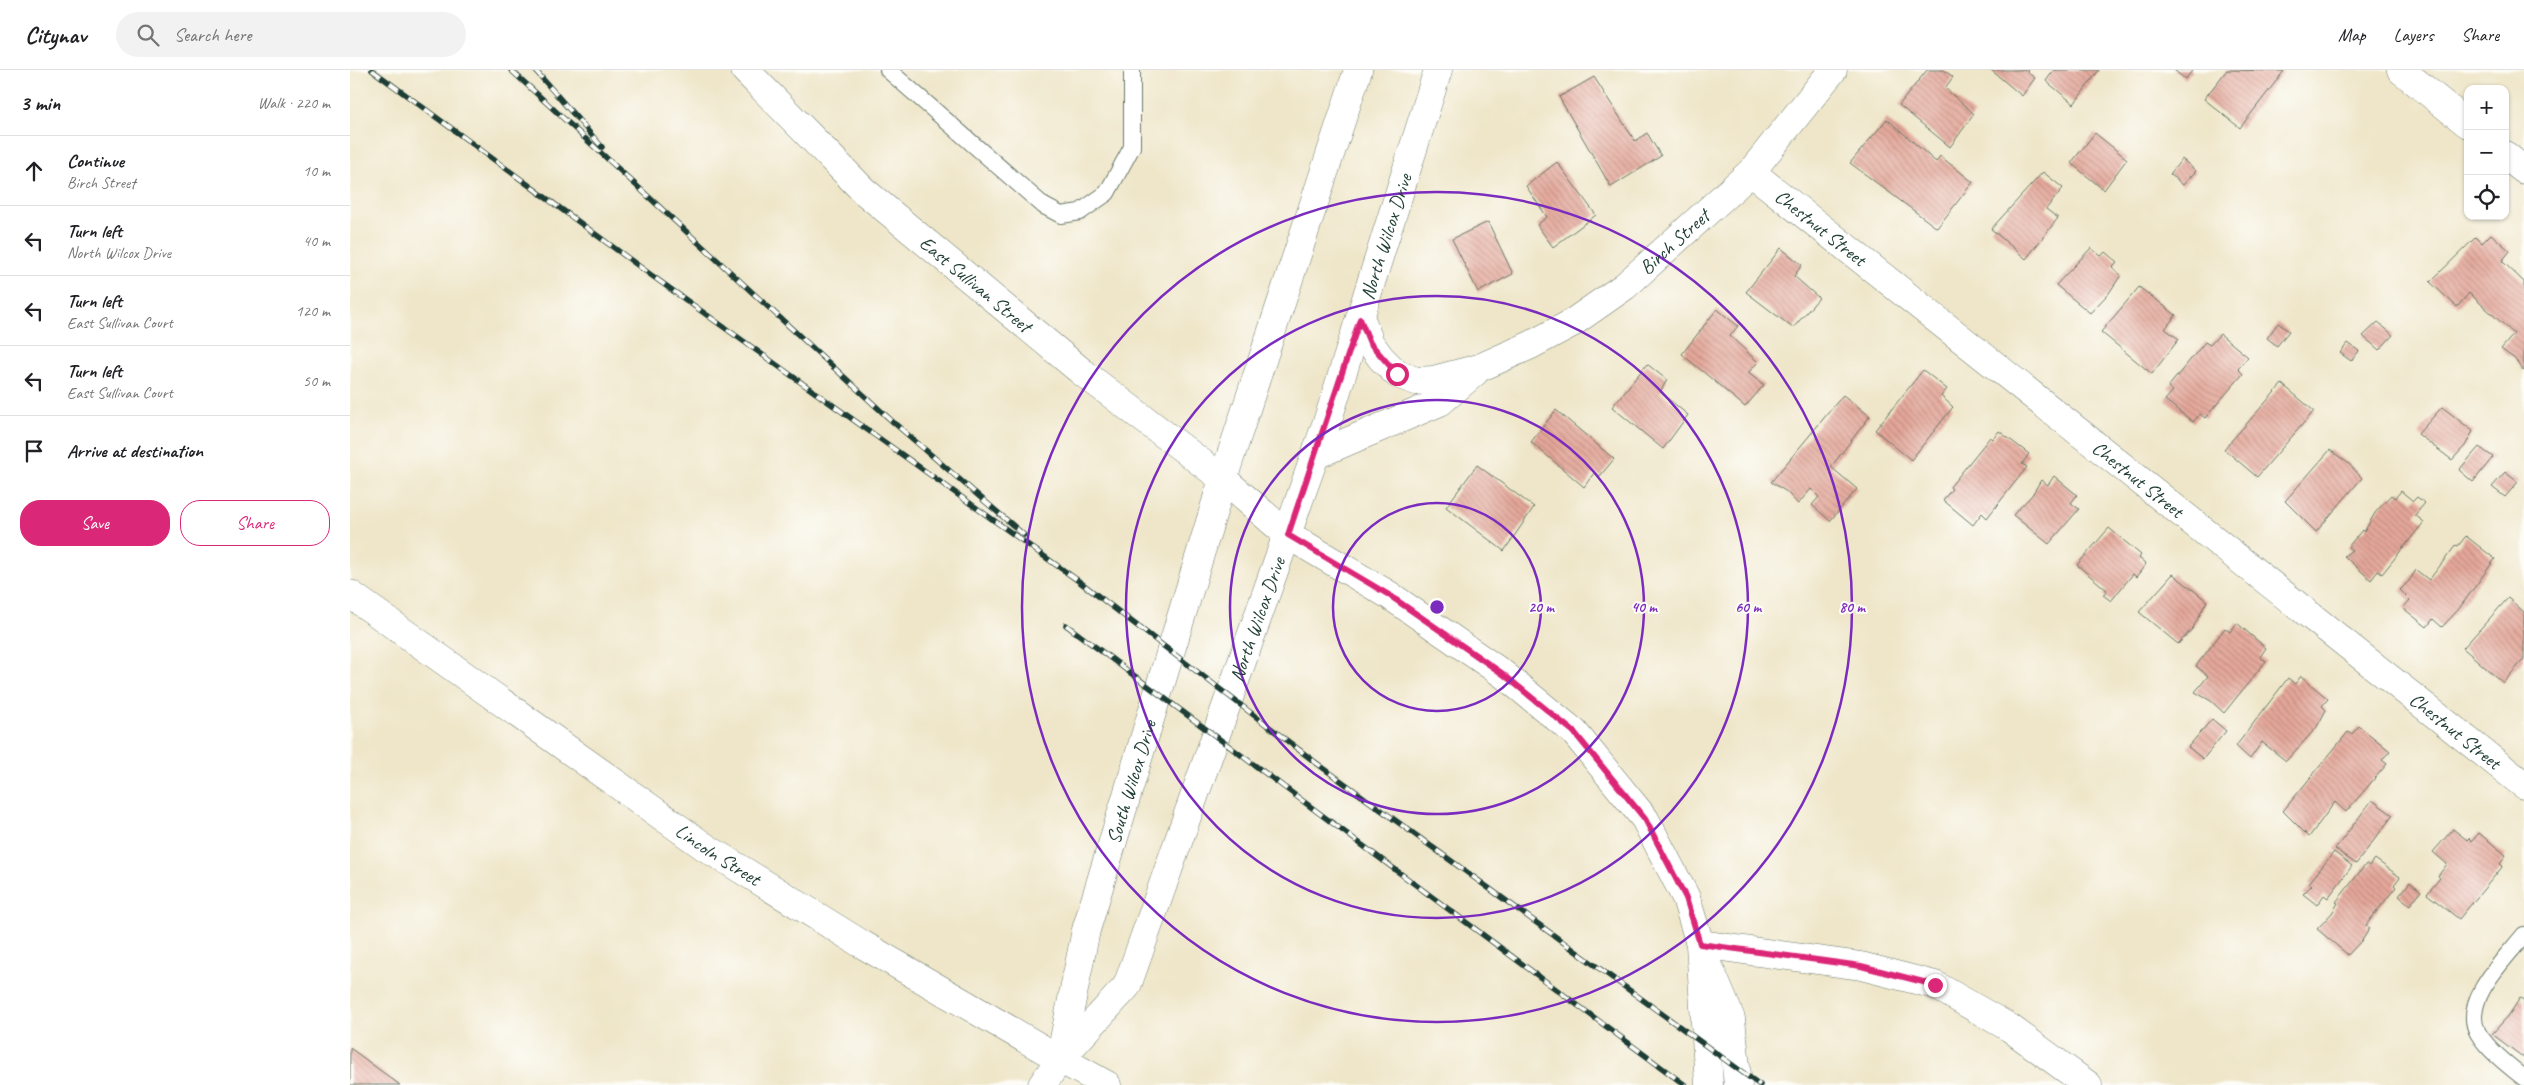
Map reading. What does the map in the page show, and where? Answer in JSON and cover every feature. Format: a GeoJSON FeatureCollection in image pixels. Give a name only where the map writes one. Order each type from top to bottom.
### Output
{"type":"FeatureCollection","features":[{"type":"Feature","properties":{"kind":"main road","name":"East Sullivan Street"},"geometry":{"type":"LineString","coordinates":[[745,70],[864,191],[1082,372],[1223,479],[1288,535],[1389,595],[1503,674],[1574,732],[1645,819],[1686,898],[1700,944]]}},
{"type":"Feature","properties":{"kind":"main road"},"geometry":{"type":"LineString","coordinates":[[1223,479],[1358,70]]}},
{"type":"Feature","properties":{"kind":"main road","name":"North Wilcox Drive"},"geometry":{"type":"LineString","coordinates":[[1060,1059],[1127,986],[1316,455],[1438,70]]}},
{"type":"Feature","properties":{"kind":"main road","name":"Birch Street"},"geometry":{"type":"LineString","coordinates":[[1360,319],[1370,343],[1397,374],[1416,381],[1433,380],[1480,368],[1572,323],[1625,286],[1751,172],[1833,70]]}},
{"type":"Feature","properties":{"kind":"main road"},"geometry":{"type":"LineString","coordinates":[[2401,70],[2464,121]]}},
{"type":"Feature","properties":{"kind":"main road"},"geometry":{"type":"LineString","coordinates":[[2509,158],[2524,170]]}},
{"type":"Feature","properties":{"kind":"main road","name":"Chestnut Street"},"geometry":{"type":"LineString","coordinates":[[1751,172],[2524,785]]}},
{"type":"Feature","properties":{"kind":"main road","name":"Birch Street"},"geometry":{"type":"LineString","coordinates":[[1316,455],[1440,402],[1480,368]]}},
{"type":"Feature","properties":{"kind":"main road","name":"South Wilcox Drive"},"geometry":{"type":"LineString","coordinates":[[1042,1085],[1060,1059],[1086,930],[1223,479]]}},
{"type":"Feature","properties":{"kind":"main road","name":"Lincoln Street"},"geometry":{"type":"LineString","coordinates":[[350,594],[705,847],[860,943],[1107,1085]]}},
{"type":"Feature","properties":{"kind":"main road"},"geometry":{"type":"LineString","coordinates":[[1700,944],[1708,1085]]}},
{"type":"Feature","properties":{"kind":"main road"},"geometry":{"type":"LineString","coordinates":[[1700,944],[1731,1019],[1738,1085]]}},
{"type":"Feature","properties":{"kind":"main road"},"geometry":{"type":"LineString","coordinates":[[1700,944],[1861,966],[1935,985],[2010,1028],[2088,1085]]}},
{"type":"Feature","properties":{"kind":"lane"},"geometry":{"type":"LineString","coordinates":[[888,70],[1044,206],[1061,215],[1080,212],[1107,193],[1132,147],[1132,70]]}},
{"type":"Feature","properties":{"kind":"lane"},"geometry":{"type":"LineString","coordinates":[[2524,935],[2480,992],[2474,1007],[2474,1021],[2478,1034],[2506,1064],[2524,1078]]}},
{"type":"Feature","properties":{"kind":"building"},"geometry":{"type":"Polygon","coordinates":[[[1927,70],[1944,70],[1953,77],[1945,88],[1974,114],[1950,147],[1899,105],[1927,70]]]}},
{"type":"Feature","properties":{"kind":"building"},"geometry":{"type":"Polygon","coordinates":[[[1991,70],[2028,70],[2027,72],[2035,78],[2022,96],[1991,70]]]}},
{"type":"Feature","properties":{"kind":"building"},"geometry":{"type":"Polygon","coordinates":[[[2054,70],[2099,70],[2074,104],[2046,81],[2054,70]]]}},
{"type":"Feature","properties":{"kind":"building"},"geometry":{"type":"Polygon","coordinates":[[[2174,70],[2193,70],[2185,79],[2174,70]]]}},
{"type":"Feature","properties":{"kind":"building"},"geometry":{"type":"Polygon","coordinates":[[[2227,70],[2284,71],[2240,128],[2204,99],[2227,70]]]}},
{"type":"Feature","properties":{"kind":"building"},"geometry":{"type":"Polygon","coordinates":[[[1594,77],[1635,141],[1647,133],[1661,156],[1611,187],[1559,97],[1594,77]]]}},
{"type":"Feature","properties":{"kind":"building"},"geometry":{"type":"Polygon","coordinates":[[[1887,119],[1936,162],[1940,156],[1973,182],[1937,228],[1850,163],[1887,119]]]}},
{"type":"Feature","properties":{"kind":"building"},"geometry":{"type":"Polygon","coordinates":[[[2095,133],[2127,159],[2104,190],[2071,163],[2095,133]]]}},
{"type":"Feature","properties":{"kind":"building"},"geometry":{"type":"Polygon","coordinates":[[[2182,159],[2196,171],[2183,185],[2170,174],[2182,159]]]}},
{"type":"Feature","properties":{"kind":"building"},"geometry":{"type":"Polygon","coordinates":[[[1557,162],[1596,215],[1553,247],[1537,225],[1547,217],[1526,186],[1557,162]]]}},
{"type":"Feature","properties":{"kind":"building"},"geometry":{"type":"Polygon","coordinates":[[[2043,172],[2063,188],[2046,209],[2058,218],[2026,259],[1991,229],[2043,172]]]}},
{"type":"Feature","properties":{"kind":"building"},"geometry":{"type":"Polygon","coordinates":[[[1488,222],[1513,274],[1478,292],[1452,239],[1488,222]]]}},
{"type":"Feature","properties":{"kind":"building"},"geometry":{"type":"Polygon","coordinates":[[[2491,234],[2510,251],[2502,261],[2524,282],[2524,371],[2515,359],[2501,349],[2514,334],[2469,293],[2457,307],[2430,282],[2476,237],[2482,243],[2491,234]]]}},
{"type":"Feature","properties":{"kind":"building"},"geometry":{"type":"Polygon","coordinates":[[[1781,248],[1802,265],[1794,276],[1819,298],[1793,328],[1746,292],[1781,248]]]}},
{"type":"Feature","properties":{"kind":"building"},"geometry":{"type":"Polygon","coordinates":[[[2091,248],[2101,256],[2105,252],[2117,262],[2112,267],[2121,275],[2109,293],[2090,313],[2056,285],[2091,248]]]}},
{"type":"Feature","properties":{"kind":"building"},"geometry":{"type":"Polygon","coordinates":[[[2139,287],[2176,315],[2165,329],[2179,339],[2152,374],[2101,332],[2139,287]]]}},
{"type":"Feature","properties":{"kind":"building"},"geometry":{"type":"Polygon","coordinates":[[[1717,309],[1738,326],[1730,336],[1758,362],[1748,373],[1764,385],[1745,407],[1682,354],[1717,309]]]}},
{"type":"Feature","properties":{"kind":"building"},"geometry":{"type":"Polygon","coordinates":[[[2378,322],[2393,335],[2379,350],[2363,336],[2378,322]]]}},
{"type":"Feature","properties":{"kind":"building"},"geometry":{"type":"Polygon","coordinates":[[[2278,323],[2289,331],[2277,346],[2267,338],[2278,323]]]}},
{"type":"Feature","properties":{"kind":"building"},"geometry":{"type":"Polygon","coordinates":[[[2220,334],[2248,357],[2238,369],[2243,374],[2205,418],[2200,414],[2193,422],[2165,400],[2173,391],[2168,387],[2205,342],[2210,345],[2220,334]]]}},
{"type":"Feature","properties":{"kind":"building"},"geometry":{"type":"Polygon","coordinates":[[[2348,343],[2359,351],[2351,361],[2340,353],[2348,343]]]}},
{"type":"Feature","properties":{"kind":"building"},"geometry":{"type":"Polygon","coordinates":[[[1647,364],[1667,380],[1660,392],[1688,415],[1663,449],[1612,407],[1647,364]]]}},
{"type":"Feature","properties":{"kind":"building"},"geometry":{"type":"Polygon","coordinates":[[[1923,370],[1947,389],[1941,396],[1953,407],[1911,460],[1875,430],[1923,370]]]}},
{"type":"Feature","properties":{"kind":"building"},"geometry":{"type":"Polygon","coordinates":[[[2282,384],[2314,411],[2257,477],[2224,449],[2282,384]]]}},
{"type":"Feature","properties":{"kind":"building"},"geometry":{"type":"Polygon","coordinates":[[[1843,395],[1870,416],[1831,467],[1857,489],[1830,521],[1812,505],[1819,497],[1811,489],[1798,504],[1787,492],[1771,482],[1843,395]]]}},
{"type":"Feature","properties":{"kind":"building"},"geometry":{"type":"Polygon","coordinates":[[[2442,407],[2473,431],[2465,446],[2452,460],[2418,434],[2442,407]]]}},
{"type":"Feature","properties":{"kind":"building"},"geometry":{"type":"Polygon","coordinates":[[[1556,410],[1614,459],[1600,476],[1594,473],[1584,487],[1531,442],[1556,410]]]}},
{"type":"Feature","properties":{"kind":"building"},"geometry":{"type":"Polygon","coordinates":[[[1999,431],[2029,454],[2022,464],[2027,467],[1987,518],[1982,513],[1973,525],[1943,500],[1952,489],[1950,487],[1990,437],[1993,439],[1999,431]]]}},
{"type":"Feature","properties":{"kind":"building"},"geometry":{"type":"Polygon","coordinates":[[[2479,447],[2493,457],[2473,482],[2459,470],[2479,447]]]}},
{"type":"Feature","properties":{"kind":"building"},"geometry":{"type":"Polygon","coordinates":[[[2330,450],[2348,463],[2362,478],[2316,532],[2285,501],[2330,450]]]}},
{"type":"Feature","properties":{"kind":"building"},"geometry":{"type":"Polygon","coordinates":[[[1477,465],[1534,507],[1504,551],[1446,507],[1477,465]]]}},
{"type":"Feature","properties":{"kind":"building"},"geometry":{"type":"Polygon","coordinates":[[[2505,472],[2518,482],[2505,497],[2492,487],[2505,472]]]}},
{"type":"Feature","properties":{"kind":"building"},"geometry":{"type":"Polygon","coordinates":[[[2054,476],[2077,495],[2071,503],[2079,509],[2049,544],[2013,515],[2032,495],[2041,480],[2048,485],[2054,476]]]}},
{"type":"Feature","properties":{"kind":"building"},"geometry":{"type":"Polygon","coordinates":[[[2401,491],[2413,501],[2417,497],[2425,503],[2415,515],[2424,522],[2382,574],[2378,571],[2371,580],[2344,556],[2352,550],[2348,547],[2362,530],[2364,532],[2375,513],[2391,495],[2395,498],[2401,491]]]}},
{"type":"Feature","properties":{"kind":"building"},"geometry":{"type":"Polygon","coordinates":[[[2109,528],[2141,555],[2139,558],[2146,564],[2136,577],[2133,574],[2111,601],[2103,595],[2107,590],[2077,565],[2109,528]]]}},
{"type":"Feature","properties":{"kind":"building"},"geometry":{"type":"Polygon","coordinates":[[[2466,536],[2495,559],[2458,610],[2442,627],[2433,619],[2427,627],[2403,608],[2410,600],[2400,590],[2416,570],[2429,580],[2456,545],[2458,546],[2466,536]]]}},
{"type":"Feature","properties":{"kind":"building"},"geometry":{"type":"Polygon","coordinates":[[[2173,574],[2207,601],[2193,628],[2178,644],[2139,612],[2173,574]]]}},
{"type":"Feature","properties":{"kind":"building"},"geometry":{"type":"Polygon","coordinates":[[[2508,598],[2524,612],[2524,659],[2503,683],[2463,648],[2508,598]]]}},
{"type":"Feature","properties":{"kind":"building"},"geometry":{"type":"Polygon","coordinates":[[[2237,623],[2266,648],[2260,657],[2266,661],[2224,713],[2211,701],[2195,692],[2208,676],[2196,666],[2225,628],[2230,632],[2237,623]]]}},
{"type":"Feature","properties":{"kind":"building"},"geometry":{"type":"Polygon","coordinates":[[[2301,676],[2328,699],[2322,706],[2326,710],[2317,727],[2286,761],[2262,742],[2250,759],[2236,746],[2288,678],[2295,684],[2301,676]]]}},
{"type":"Feature","properties":{"kind":"building"},"geometry":{"type":"Polygon","coordinates":[[[2212,719],[2226,731],[2203,759],[2188,747],[2212,719]]]}},
{"type":"Feature","properties":{"kind":"building"},"geometry":{"type":"Polygon","coordinates":[[[2359,726],[2390,751],[2382,760],[2387,764],[2346,812],[2335,802],[2309,837],[2283,811],[2348,732],[2352,734],[2359,726]]]}},
{"type":"Feature","properties":{"kind":"building"},"geometry":{"type":"Polygon","coordinates":[[[2372,800],[2393,815],[2356,864],[2335,849],[2372,800]]]}},
{"type":"Feature","properties":{"kind":"building"},"geometry":{"type":"Polygon","coordinates":[[[2453,829],[2467,840],[2469,838],[2472,841],[2479,833],[2506,855],[2500,864],[2503,866],[2459,919],[2427,894],[2440,878],[2438,876],[2447,864],[2433,852],[2453,829]]]}},
{"type":"Feature","properties":{"kind":"building"},"geometry":{"type":"Polygon","coordinates":[[[2334,852],[2352,866],[2328,898],[2324,895],[2317,905],[2303,894],[2312,885],[2309,883],[2334,852]]]}},
{"type":"Feature","properties":{"kind":"building"},"geometry":{"type":"Polygon","coordinates":[[[2375,859],[2400,877],[2394,885],[2396,887],[2366,925],[2370,928],[2363,939],[2348,955],[2317,929],[2332,913],[2338,903],[2336,902],[2366,864],[2369,866],[2375,859]]]}},
{"type":"Feature","properties":{"kind":"building"},"geometry":{"type":"Polygon","coordinates":[[[2410,882],[2421,891],[2410,905],[2399,896],[2410,882]]]}},
{"type":"Feature","properties":{"kind":"building"},"geometry":{"type":"Polygon","coordinates":[[[2520,998],[2524,1000],[2524,1058],[2492,1034],[2509,1015],[2520,998]]]}},
{"type":"Feature","properties":{"kind":"building"},"geometry":{"type":"Polygon","coordinates":[[[350,1048],[400,1085],[350,1085],[350,1048]]]}},
{"type":"Feature","properties":{"kind":"railway"},"geometry":{"type":"LineString","coordinates":[[372,70],[651,275],[1080,582],[1315,762],[1760,1085]]}},
{"type":"Feature","properties":{"kind":"railway"},"geometry":{"type":"LineString","coordinates":[[511,70],[893,422],[1024,535]]}},
{"type":"Feature","properties":{"kind":"railway"},"geometry":{"type":"LineString","coordinates":[[535,70],[602,147]]}},
{"type":"Feature","properties":{"kind":"railway"},"geometry":{"type":"LineString","coordinates":[[1066,625],[1685,1085]]}},
{"type":"Feature","properties":{"kind":"route"},"geometry":{"type":"LineString","coordinates":[[1397,374],[1380,358],[1370,343],[1360,319],[1350,354],[1288,535],[1389,595],[1503,674],[1574,732],[1645,819],[1686,898],[1700,944],[1861,966],[1935,985]]}}]}
